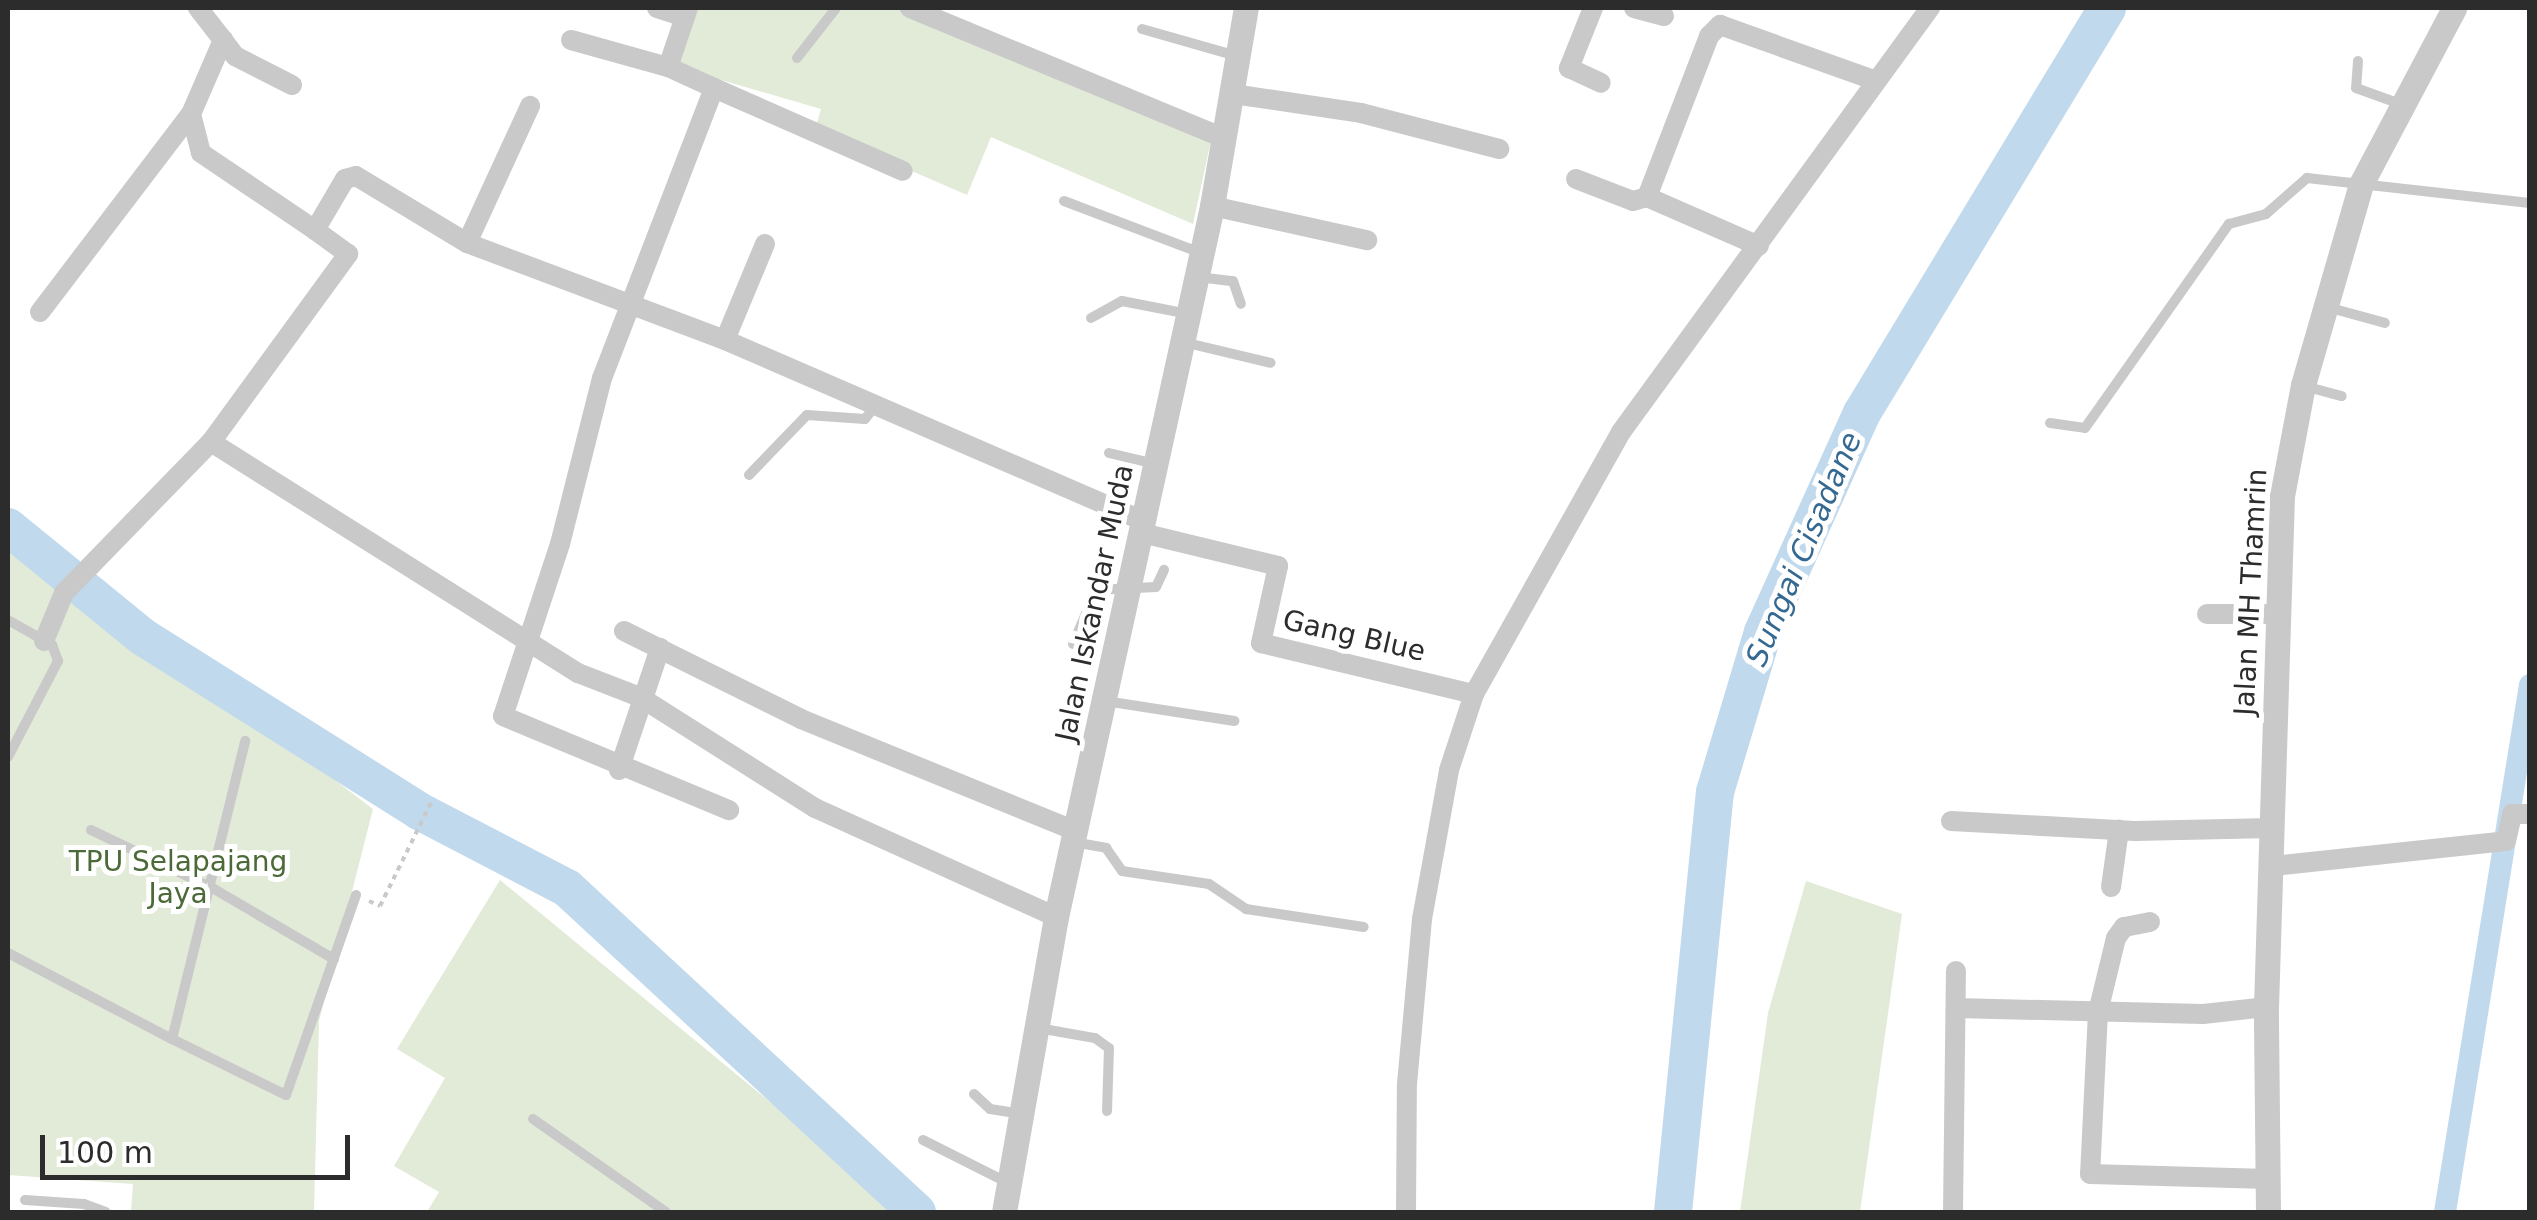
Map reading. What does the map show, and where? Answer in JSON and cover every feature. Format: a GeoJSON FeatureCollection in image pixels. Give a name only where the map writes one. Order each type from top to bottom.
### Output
{"type":"FeatureCollection","features":[{"type":"Feature","properties":{"kind":"street"},"geometry":{"type":"LineString","coordinates":[[198,8],[235,56],[292,86]]}},
{"type":"Feature","properties":{"kind":"street"},"geometry":{"type":"LineString","coordinates":[[657,8],[686,12],[668,67]]}},
{"type":"Feature","properties":{"kind":"street"},"geometry":{"type":"LineString","coordinates":[[910,8],[1221,138]]}},
{"type":"Feature","properties":{"kind":"street","name":"Jalan Iskandar Muda"},"geometry":{"type":"LineString","coordinates":[[1004,1212],[1056,916],[1212,206],[1246,8]]}},
{"type":"Feature","properties":{"kind":"street"},"geometry":{"type":"LineString","coordinates":[[1593,8],[1569,68],[1601,82]]}},
{"type":"Feature","properties":{"kind":"street"},"geometry":{"type":"LineString","coordinates":[[1634,8],[1664,16]]}},
{"type":"Feature","properties":{"kind":"street"},"geometry":{"type":"LineString","coordinates":[[1406,1212],[1406,1084],[1420,934],[1449,770],[1474,694],[1621,432],[1930,8]]}},
{"type":"Feature","properties":{"kind":"street","name":"Jalan MH Thamrin"},"geometry":{"type":"LineString","coordinates":[[2268,1212],[2266,1007],[2273,866],[2275,614],[2282,496],[2303,386],[2361,184],[2454,8]]}},
{"type":"Feature","properties":{"kind":"street"},"geometry":{"type":"LineString","coordinates":[[1647,198],[1709,36],[1720,25],[1876,81]]}},
{"type":"Feature","properties":{"kind":"street"},"geometry":{"type":"LineString","coordinates":[[40,312],[191,114],[224,40]]}},
{"type":"Feature","properties":{"kind":"street"},"geometry":{"type":"LineString","coordinates":[[572,40],[668,67],[903,171]]}},
{"type":"Feature","properties":{"kind":"street"},"geometry":{"type":"LineString","coordinates":[[714,88],[628,302],[529,642],[503,716],[619,770],[729,810]]}},
{"type":"Feature","properties":{"kind":"street"},"geometry":{"type":"LineString","coordinates":[[1233,94],[1361,112],[1499,150]]}},
{"type":"Feature","properties":{"kind":"street"},"geometry":{"type":"LineString","coordinates":[[467,242],[530,106]]}},
{"type":"Feature","properties":{"kind":"street"},"geometry":{"type":"LineString","coordinates":[[44,641],[64,593],[210,442],[348,254],[201,152],[191,114]]}},
{"type":"Feature","properties":{"kind":"street"},"geometry":{"type":"LineString","coordinates":[[315,230],[350,175],[467,242],[725,340],[1143,527]]}},
{"type":"Feature","properties":{"kind":"street"},"geometry":{"type":"LineString","coordinates":[[1576,180],[1633,201],[1647,198],[1759,246]]}},
{"type":"Feature","properties":{"kind":"street"},"geometry":{"type":"LineString","coordinates":[[1212,206],[1367,240]]}},
{"type":"Feature","properties":{"kind":"street"},"geometry":{"type":"LineString","coordinates":[[725,340],[765,244]]}},
{"type":"Feature","properties":{"kind":"street"},"geometry":{"type":"LineString","coordinates":[[210,442],[578,673],[640,696],[816,808],[1056,916]]}},
{"type":"Feature","properties":{"kind":"street","name":"Gang Blue"},"geometry":{"type":"LineString","coordinates":[[1143,527],[1278,566],[1261,644],[1474,694]]}},
{"type":"Feature","properties":{"kind":"street"},"geometry":{"type":"LineString","coordinates":[[2207,614],[2275,614]]}},
{"type":"Feature","properties":{"kind":"street"},"geometry":{"type":"LineString","coordinates":[[624,631],[802,719],[1073,836]]}},
{"type":"Feature","properties":{"kind":"street"},"geometry":{"type":"LineString","coordinates":[[619,770],[640,696],[660,648]]}},
{"type":"Feature","properties":{"kind":"street"},"geometry":{"type":"LineString","coordinates":[[2273,866],[2506,841],[2512,814],[2530,814]]}},
{"type":"Feature","properties":{"kind":"street"},"geometry":{"type":"LineString","coordinates":[[1951,821],[2120,830],[2273,828]]}},
{"type":"Feature","properties":{"kind":"street"},"geometry":{"type":"LineString","coordinates":[[2111,888],[2120,830]]}},
{"type":"Feature","properties":{"kind":"street"},"geometry":{"type":"LineString","coordinates":[[2150,922],[2124,928],[2116,938],[2098,1012],[2090,1174],[2268,1180]]}},
{"type":"Feature","properties":{"kind":"street"},"geometry":{"type":"LineString","coordinates":[[1953,1212],[1956,971]]}},
{"type":"Feature","properties":{"kind":"street"},"geometry":{"type":"LineString","coordinates":[[1956,1008],[2098,1012],[2266,1007]]}},
{"type":"Feature","properties":{"kind":"lane"},"geometry":{"type":"LineString","coordinates":[[797,58],[836,8]]}},
{"type":"Feature","properties":{"kind":"lane"},"geometry":{"type":"LineString","coordinates":[[1142,28],[1238,56]]}},
{"type":"Feature","properties":{"kind":"lane"},"geometry":{"type":"LineString","coordinates":[[2358,61],[2356,88],[2404,105]]}},
{"type":"Feature","properties":{"kind":"lane"},"geometry":{"type":"LineString","coordinates":[[2050,424],[2075,430],[2093,420],[2234,220],[2266,214],[2307,178],[2530,202]]}},
{"type":"Feature","properties":{"kind":"lane"},"geometry":{"type":"LineString","coordinates":[[1064,202],[1233,282],[1241,304]]}},
{"type":"Feature","properties":{"kind":"lane"},"geometry":{"type":"LineString","coordinates":[[1090,318],[1122,300],[1189,314]]}},
{"type":"Feature","properties":{"kind":"lane"},"geometry":{"type":"LineString","coordinates":[[2326,306],[2385,323]]}},
{"type":"Feature","properties":{"kind":"lane"},"geometry":{"type":"LineString","coordinates":[[1182,342],[1271,363]]}},
{"type":"Feature","properties":{"kind":"lane"},"geometry":{"type":"LineString","coordinates":[[2303,386],[2342,396]]}},
{"type":"Feature","properties":{"kind":"lane"},"geometry":{"type":"LineString","coordinates":[[749,476],[807,415],[865,419],[876,405]]}},
{"type":"Feature","properties":{"kind":"lane"},"geometry":{"type":"LineString","coordinates":[[1109,452],[1156,464]]}},
{"type":"Feature","properties":{"kind":"lane"},"geometry":{"type":"LineString","coordinates":[[1074,644],[1096,590],[1130,584],[1156,587],[1164,570]]}},
{"type":"Feature","properties":{"kind":"lane"},"geometry":{"type":"LineString","coordinates":[[8,620],[56,651],[56,672],[8,757]]}},
{"type":"Feature","properties":{"kind":"lane"},"geometry":{"type":"LineString","coordinates":[[1104,700],[1234,721]]}},
{"type":"Feature","properties":{"kind":"lane"},"geometry":{"type":"LineString","coordinates":[[172,1039],[214,889],[245,741]]}},
{"type":"Feature","properties":{"kind":"lane"},"geometry":{"type":"LineString","coordinates":[[92,830],[214,889],[334,959]]}},
{"type":"Feature","properties":{"kind":"lane"},"geometry":{"type":"LineString","coordinates":[[1073,836],[1106,848],[1122,871],[1210,884],[1246,908],[1364,927]]}},
{"type":"Feature","properties":{"kind":"lane"},"geometry":{"type":"LineString","coordinates":[[8,953],[284,1096],[356,895]]}},
{"type":"Feature","properties":{"kind":"lane"},"geometry":{"type":"LineString","coordinates":[[1036,1027],[1095,1038],[1109,1048],[1106,1110]]}},
{"type":"Feature","properties":{"kind":"lane"},"geometry":{"type":"LineString","coordinates":[[974,1094],[990,1108],[1022,1114]]}},
{"type":"Feature","properties":{"kind":"lane"},"geometry":{"type":"LineString","coordinates":[[533,1119],[666,1212]]}},
{"type":"Feature","properties":{"kind":"lane"},"geometry":{"type":"LineString","coordinates":[[922,1140],[1009,1184]]}},
{"type":"Feature","properties":{"kind":"lane"},"geometry":{"type":"LineString","coordinates":[[25,1200],[84,1204],[106,1212]]}},
{"type":"Feature","properties":{"kind":"path"},"geometry":{"type":"LineString","coordinates":[[380,906],[430,802]]}},
{"type":"Feature","properties":{"kind":"green space"},"geometry":{"type":"Polygon","coordinates":[[[693,8],[932,8],[1213,131],[1193,224],[991,137],[967,195],[815,129],[821,109],[670,65],[693,8]]]}},
{"type":"Feature","properties":{"kind":"green space","name":"TPU Selapajang Jaya"},"geometry":{"type":"Polygon","coordinates":[[[8,531],[373,809],[319,1021],[314,1212],[131,1212],[133,1184],[8,1175],[8,531]]]}},
{"type":"Feature","properties":{"kind":"green space"},"geometry":{"type":"Polygon","coordinates":[[[500,880],[904,1212],[427,1212],[439,1192],[394,1166],[445,1078],[397,1049],[500,880]]]}},
{"type":"Feature","properties":{"kind":"green space"},"geometry":{"type":"Polygon","coordinates":[[[1806,881],[1902,914],[1860,1212],[1740,1212],[1768,1013],[1806,881]]]}},
{"type":"Feature","properties":{"kind":"waterway","name":"Sungai Cisadane"},"geometry":{"type":"LineString","coordinates":[[1673,1212],[1715,792],[1763,632],[1862,413],[2107,8]]}},
{"type":"Feature","properties":{"kind":"waterway"},"geometry":{"type":"LineString","coordinates":[[8,527],[143,637],[419,811],[567,888],[917,1212]]}},
{"type":"Feature","properties":{"kind":"waterway"},"geometry":{"type":"LineString","coordinates":[[2445,1212],[2530,685]]}}]}
